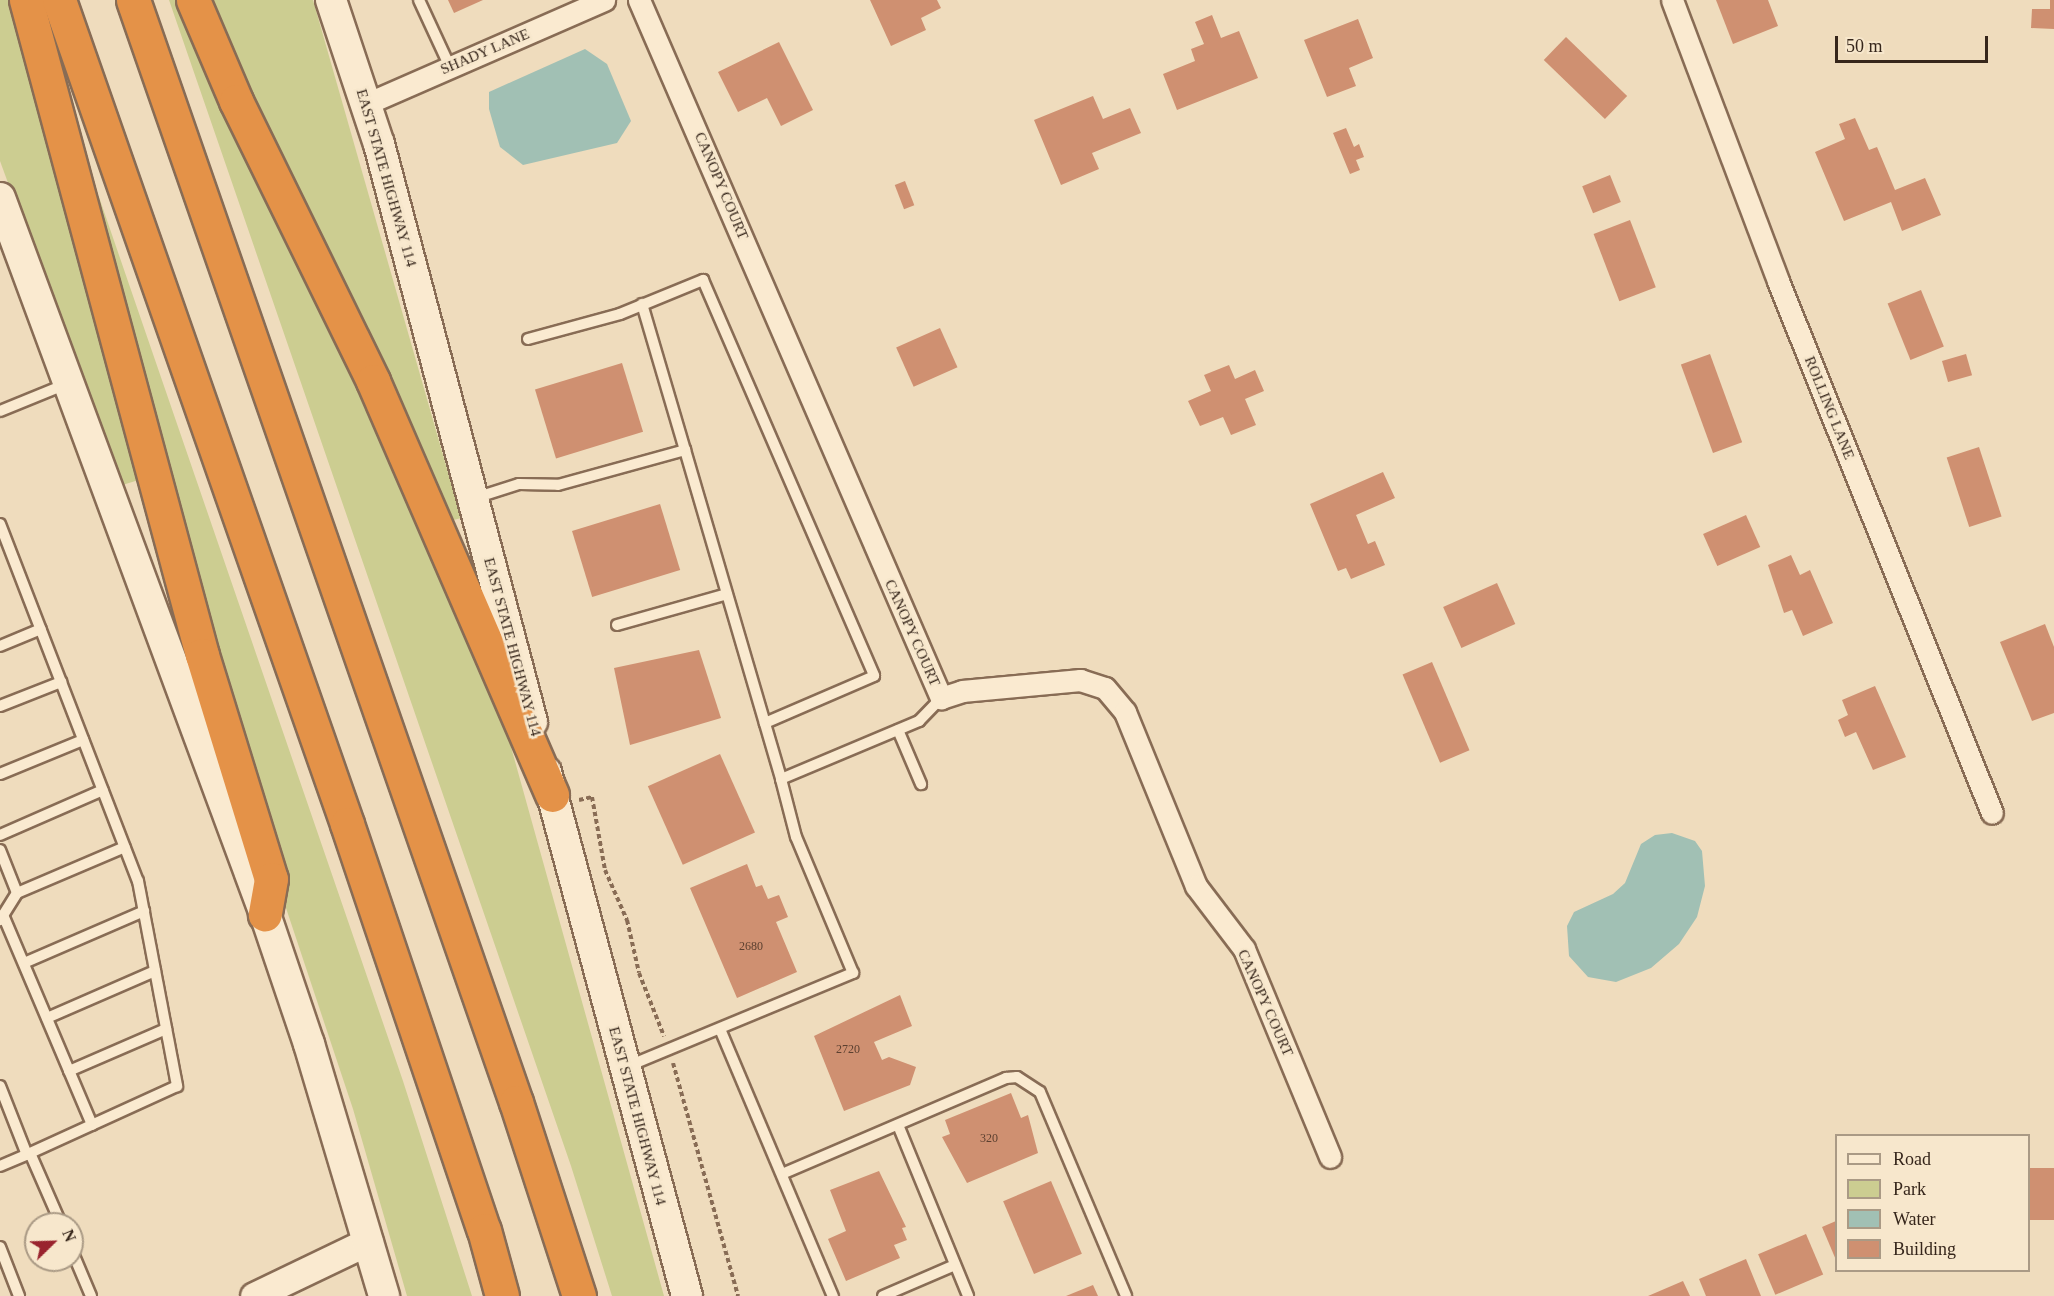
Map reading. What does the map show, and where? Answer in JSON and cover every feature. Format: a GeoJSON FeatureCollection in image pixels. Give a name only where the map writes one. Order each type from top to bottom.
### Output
{"type":"FeatureCollection","features":[{"type":"Feature","properties":{"kind":"highway"},"geometry":{"type":"LineString","coordinates":[[26,0],[202,655],[270,879],[265,914]]}},
{"type":"Feature","properties":{"kind":"highway"},"geometry":{"type":"LineString","coordinates":[[59,0],[347,824],[484,1230],[502,1296]]}},
{"type":"Feature","properties":{"kind":"highway"},"geometry":{"type":"LineString","coordinates":[[132,0],[516,1102],[579,1296]]}},
{"type":"Feature","properties":{"kind":"highway"},"geometry":{"type":"LineString","coordinates":[[193,0],[236,101],[374,381],[554,801]]}},
{"type":"Feature","properties":{"kind":"main road","name":"EAST STATE HIGHWAY 114"},"geometry":{"type":"LineString","coordinates":[[331,0],[366,104],[554,801],[623,1068],[687,1296]]}},
{"type":"Feature","properties":{"kind":"main road"},"geometry":{"type":"LineString","coordinates":[[0,198],[265,914],[369,1241],[384,1296]]}},
{"type":"Feature","properties":{"kind":"street","name":"SHADY LANE"},"geometry":{"type":"LineString","coordinates":[[366,104],[450,67],[574,6],[604,0]]}},
{"type":"Feature","properties":{"kind":"street","name":"CANOPY COURT"},"geometry":{"type":"LineString","coordinates":[[639,0],[941,698],[962,691],[1080,680],[1105,688],[1112,696],[1125,712],[1196,886],[1244,949],[1330,1157]]}},
{"type":"Feature","properties":{"kind":"street","name":"ROLLING LANE"},"geometry":{"type":"LineString","coordinates":[[1672,0],[1778,281],[1992,813]]}},
{"type":"Feature","properties":{"kind":"street"},"geometry":{"type":"LineString","coordinates":[[254,1296],[369,1241]]}},
{"type":"Feature","properties":{"kind":"lane"},"geometry":{"type":"LineString","coordinates":[[419,0],[450,67]]}},
{"type":"Feature","properties":{"kind":"lane"},"geometry":{"type":"LineString","coordinates":[[528,339],[642,304],[703,280],[874,676],[765,723]]}},
{"type":"Feature","properties":{"kind":"lane"},"geometry":{"type":"LineString","coordinates":[[623,1068],[853,973],[796,837],[765,723],[642,304]]}},
{"type":"Feature","properties":{"kind":"lane"},"geometry":{"type":"LineString","coordinates":[[0,411],[69,383]]}},
{"type":"Feature","properties":{"kind":"lane"},"geometry":{"type":"LineString","coordinates":[[472,499],[519,484],[558,485],[685,450]]}},
{"type":"Feature","properties":{"kind":"lane"},"geometry":{"type":"LineString","coordinates":[[0,524],[138,881],[177,1086],[0,1166]]}},
{"type":"Feature","properties":{"kind":"lane"},"geometry":{"type":"LineString","coordinates":[[617,625],[727,594]]}},
{"type":"Feature","properties":{"kind":"lane"},"geometry":{"type":"LineString","coordinates":[[0,646],[41,630]]}},
{"type":"Feature","properties":{"kind":"lane"},"geometry":{"type":"LineString","coordinates":[[0,706],[61,682]]}},
{"type":"Feature","properties":{"kind":"lane"},"geometry":{"type":"LineString","coordinates":[[781,779],[919,722],[941,698]]}},
{"type":"Feature","properties":{"kind":"lane"},"geometry":{"type":"LineString","coordinates":[[898,730],[921,784]]}},
{"type":"Feature","properties":{"kind":"lane"},"geometry":{"type":"LineString","coordinates":[[0,774],[83,740]]}},
{"type":"Feature","properties":{"kind":"lane"},"geometry":{"type":"LineString","coordinates":[[0,835],[103,790]]}},
{"type":"Feature","properties":{"kind":"lane"},"geometry":{"type":"LineString","coordinates":[[92,1125],[24,963],[2,917],[17,893],[125,847]]}},
{"type":"Feature","properties":{"kind":"lane"},"geometry":{"type":"LineString","coordinates":[[0,850],[17,893]]}},
{"type":"Feature","properties":{"kind":"lane"},"geometry":{"type":"LineString","coordinates":[[24,963],[144,911]]}},
{"type":"Feature","properties":{"kind":"lane"},"geometry":{"type":"LineString","coordinates":[[47,1018],[155,971]]}},
{"type":"Feature","properties":{"kind":"lane"},"geometry":{"type":"LineString","coordinates":[[69,1071],[166,1029]]}},
{"type":"Feature","properties":{"kind":"lane"},"geometry":{"type":"LineString","coordinates":[[720,1029],[833,1296]]}},
{"type":"Feature","properties":{"kind":"lane"},"geometry":{"type":"LineString","coordinates":[[782,1174],[1006,1078],[1017,1077],[1034,1084],[1126,1296]]}},
{"type":"Feature","properties":{"kind":"lane"},"geometry":{"type":"LineString","coordinates":[[0,1086],[56,1212]]}},
{"type":"Feature","properties":{"kind":"lane"},"geometry":{"type":"LineString","coordinates":[[898,1125],[968,1296]]}},
{"type":"Feature","properties":{"kind":"lane"},"geometry":{"type":"LineString","coordinates":[[0,1247],[19,1296]]}},
{"type":"Feature","properties":{"kind":"lane"},"geometry":{"type":"LineString","coordinates":[[883,1296],[955,1265]]}},
{"type":"Feature","properties":{"kind":"lane"},"geometry":{"type":"LineString","coordinates":[[81,1272],[91,1296]]}},
{"type":"Feature","properties":{"kind":"path"},"geometry":{"type":"LineString","coordinates":[[554,801],[592,796],[605,870],[627,920],[639,973],[668,1050],[738,1296]]}},
{"type":"Feature","properties":{"kind":"green space"},"geometry":{"type":"Polygon","coordinates":[[[0,0],[15,0],[142,479],[119,486],[0,161],[0,0]]]}},
{"type":"Feature","properties":{"kind":"green space"},"geometry":{"type":"Polygon","coordinates":[[[169,0],[180,0],[298,246],[506,729],[664,1296],[612,1296],[571,1166],[169,0]]]}},
{"type":"Feature","properties":{"kind":"green space"},"geometry":{"type":"Polygon","coordinates":[[[202,0],[313,0],[461,518],[450,521],[202,0]]]}},
{"type":"Feature","properties":{"kind":"green space"},"geometry":{"type":"Polygon","coordinates":[[[99,197],[403,1081],[472,1296],[407,1296],[353,1109],[262,836],[89,200],[99,197]]]}},
{"type":"Feature","properties":{"kind":"water"},"geometry":{"type":"Polygon","coordinates":[[[585,49],[607,64],[631,121],[617,143],[523,165],[500,147],[489,109],[489,92],[585,49]]]}},
{"type":"Feature","properties":{"kind":"water"},"geometry":{"type":"Polygon","coordinates":[[[1672,833],[1695,841],[1702,851],[1705,886],[1697,917],[1679,944],[1651,968],[1616,982],[1588,977],[1569,956],[1567,926],[1574,912],[1613,894],[1625,883],[1641,844],[1655,835],[1672,833]]]}},
{"type":"Feature","properties":{"kind":"building"},"geometry":{"type":"Polygon","coordinates":[[[448,0],[483,0],[454,13],[448,0]]]}},
{"type":"Feature","properties":{"kind":"building"},"geometry":{"type":"Polygon","coordinates":[[[870,0],[937,0],[941,8],[921,18],[926,30],[891,46],[870,0]]]}},
{"type":"Feature","properties":{"kind":"building"},"geometry":{"type":"Polygon","coordinates":[[[1716,0],[1768,0],[1778,26],[1733,44],[1716,0]]]}},
{"type":"Feature","properties":{"kind":"building"},"geometry":{"type":"Polygon","coordinates":[[[2050,0],[2054,0],[2054,29],[2031,28],[2032,9],[2050,9],[2050,0]]]}},
{"type":"Feature","properties":{"kind":"building"},"geometry":{"type":"Polygon","coordinates":[[[1212,15],[1221,38],[1239,31],[1258,78],[1177,110],[1163,74],[1195,61],[1191,49],[1204,44],[1195,22],[1212,15]]]}},
{"type":"Feature","properties":{"kind":"building"},"geometry":{"type":"Polygon","coordinates":[[[1358,19],[1373,58],[1349,68],[1356,86],[1327,97],[1304,40],[1358,19]]]}},
{"type":"Feature","properties":{"kind":"building"},"geometry":{"type":"Polygon","coordinates":[[[1566,37],[1627,96],[1605,119],[1544,60],[1566,37]]]}},
{"type":"Feature","properties":{"kind":"building"},"geometry":{"type":"Polygon","coordinates":[[[779,42],[813,110],[781,126],[767,98],[738,112],[718,72],[779,42]]]}},
{"type":"Feature","properties":{"kind":"building"},"geometry":{"type":"Polygon","coordinates":[[[1093,96],[1103,119],[1130,108],[1141,133],[1092,153],[1099,169],[1061,185],[1034,120],[1093,96]]]}},
{"type":"Feature","properties":{"kind":"building"},"geometry":{"type":"Polygon","coordinates":[[[1855,118],[1869,150],[1877,147],[1895,190],[1925,178],[1941,215],[1902,231],[1891,202],[1844,221],[1815,152],[1845,139],[1839,124],[1855,118]]]}},
{"type":"Feature","properties":{"kind":"building"},"geometry":{"type":"Polygon","coordinates":[[[1346,128],[1354,147],[1359,144],[1364,157],[1356,160],[1360,170],[1350,174],[1333,133],[1346,128]]]}},
{"type":"Feature","properties":{"kind":"building"},"geometry":{"type":"Polygon","coordinates":[[[1610,175],[1621,202],[1593,213],[1582,186],[1610,175]]]}},
{"type":"Feature","properties":{"kind":"building"},"geometry":{"type":"Polygon","coordinates":[[[905,181],[914,205],[904,209],[895,185],[905,181]]]}},
{"type":"Feature","properties":{"kind":"building"},"geometry":{"type":"Polygon","coordinates":[[[1630,220],[1656,287],[1619,301],[1594,234],[1630,220]]]}},
{"type":"Feature","properties":{"kind":"building"},"geometry":{"type":"Polygon","coordinates":[[[1921,290],[1944,347],[1910,360],[1888,303],[1921,290]]]}},
{"type":"Feature","properties":{"kind":"building"},"geometry":{"type":"Polygon","coordinates":[[[940,328],[957,367],[914,387],[896,348],[940,328]]]}},
{"type":"Feature","properties":{"kind":"building"},"geometry":{"type":"Polygon","coordinates":[[[1710,354],[1742,442],[1713,453],[1681,365],[1710,354]]]}},
{"type":"Feature","properties":{"kind":"building"},"geometry":{"type":"Polygon","coordinates":[[[1966,354],[1972,375],[1948,382],[1942,361],[1966,354]]]}},
{"type":"Feature","properties":{"kind":"building"},"geometry":{"type":"Polygon","coordinates":[[[622,363],[643,432],[556,458],[535,390],[622,363]]]}},
{"type":"Feature","properties":{"kind":"building"},"geometry":{"type":"Polygon","coordinates":[[[1229,365],[1235,379],[1255,370],[1264,391],[1245,399],[1256,425],[1231,435],[1223,417],[1200,426],[1188,401],[1211,391],[1204,375],[1229,365]]]}},
{"type":"Feature","properties":{"kind":"building"},"geometry":{"type":"Polygon","coordinates":[[[1979,447],[2002,516],[1969,527],[1947,458],[1979,447]]]}},
{"type":"Feature","properties":{"kind":"building"},"geometry":{"type":"Polygon","coordinates":[[[1383,472],[1395,498],[1356,515],[1368,544],[1375,541],[1385,565],[1351,579],[1346,568],[1338,571],[1310,504],[1383,472]]]}},
{"type":"Feature","properties":{"kind":"building"},"geometry":{"type":"Polygon","coordinates":[[[660,504],[680,570],[592,597],[572,531],[660,504]]]}},
{"type":"Feature","properties":{"kind":"building"},"geometry":{"type":"Polygon","coordinates":[[[1746,515],[1760,547],[1717,566],[1703,534],[1746,515]]]}},
{"type":"Feature","properties":{"kind":"building"},"geometry":{"type":"Polygon","coordinates":[[[1791,555],[1800,575],[1810,570],[1833,623],[1803,636],[1792,610],[1784,613],[1768,565],[1791,555]]]}},
{"type":"Feature","properties":{"kind":"building"},"geometry":{"type":"Polygon","coordinates":[[[1497,583],[1515,624],[1461,648],[1443,607],[1497,583]]]}},
{"type":"Feature","properties":{"kind":"building"},"geometry":{"type":"Polygon","coordinates":[[[2045,624],[2054,647],[2054,713],[2032,721],[2000,642],[2045,624]]]}},
{"type":"Feature","properties":{"kind":"building"},"geometry":{"type":"Polygon","coordinates":[[[699,650],[721,718],[630,745],[614,668],[699,650]]]}},
{"type":"Feature","properties":{"kind":"building"},"geometry":{"type":"Polygon","coordinates":[[[1432,662],[1470,750],[1440,763],[1403,675],[1432,662]]]}},
{"type":"Feature","properties":{"kind":"building"},"geometry":{"type":"Polygon","coordinates":[[[1875,686],[1906,757],[1873,770],[1856,732],[1845,737],[1838,720],[1848,715],[1842,700],[1875,686]]]}},
{"type":"Feature","properties":{"kind":"building"},"geometry":{"type":"Polygon","coordinates":[[[720,754],[755,833],[683,865],[648,786],[720,754]]]}},
{"type":"Feature","properties":{"kind":"building"},"geometry":{"type":"Polygon","coordinates":[[[747,864],[756,887],[762,885],[768,899],[779,895],[788,917],[776,922],[797,972],[737,998],[690,888],[747,864]]]}},
{"type":"Feature","properties":{"kind":"building"},"geometry":{"type":"Polygon","coordinates":[[[900,995],[912,1026],[874,1042],[882,1060],[889,1057],[916,1067],[910,1085],[844,1111],[814,1036],[900,995]]]}},
{"type":"Feature","properties":{"kind":"building"},"geometry":{"type":"Polygon","coordinates":[[[1011,1093],[1021,1118],[1028,1115],[1038,1153],[967,1183],[942,1137],[950,1134],[945,1120],[1011,1093]]]}},
{"type":"Feature","properties":{"kind":"building"},"geometry":{"type":"Polygon","coordinates":[[[2030,1168],[2054,1168],[2054,1220],[2030,1220],[2030,1168]]]}},
{"type":"Feature","properties":{"kind":"building"},"geometry":{"type":"Polygon","coordinates":[[[879,1171],[906,1227],[902,1228],[907,1240],[894,1245],[900,1258],[846,1281],[828,1239],[846,1231],[830,1190],[879,1171]]]}},
{"type":"Feature","properties":{"kind":"building"},"geometry":{"type":"Polygon","coordinates":[[[1051,1181],[1082,1254],[1034,1274],[1003,1201],[1051,1181]]]}},
{"type":"Feature","properties":{"kind":"building"},"geometry":{"type":"Polygon","coordinates":[[[1835,1221],[1835,1258],[1822,1227],[1835,1221]]]}},
{"type":"Feature","properties":{"kind":"building"},"geometry":{"type":"Polygon","coordinates":[[[1806,1234],[1823,1275],[1775,1295],[1758,1254],[1806,1234]]]}},
{"type":"Feature","properties":{"kind":"building"},"geometry":{"type":"Polygon","coordinates":[[[1746,1259],[1761,1296],[1706,1296],[1699,1279],[1746,1259]]]}},
{"type":"Feature","properties":{"kind":"building"},"geometry":{"type":"Polygon","coordinates":[[[1683,1281],[1690,1296],[1648,1296],[1683,1281]]]}},
{"type":"Feature","properties":{"kind":"building"},"geometry":{"type":"Polygon","coordinates":[[[1093,1285],[1098,1296],[1066,1296],[1093,1285]]]}}]}
